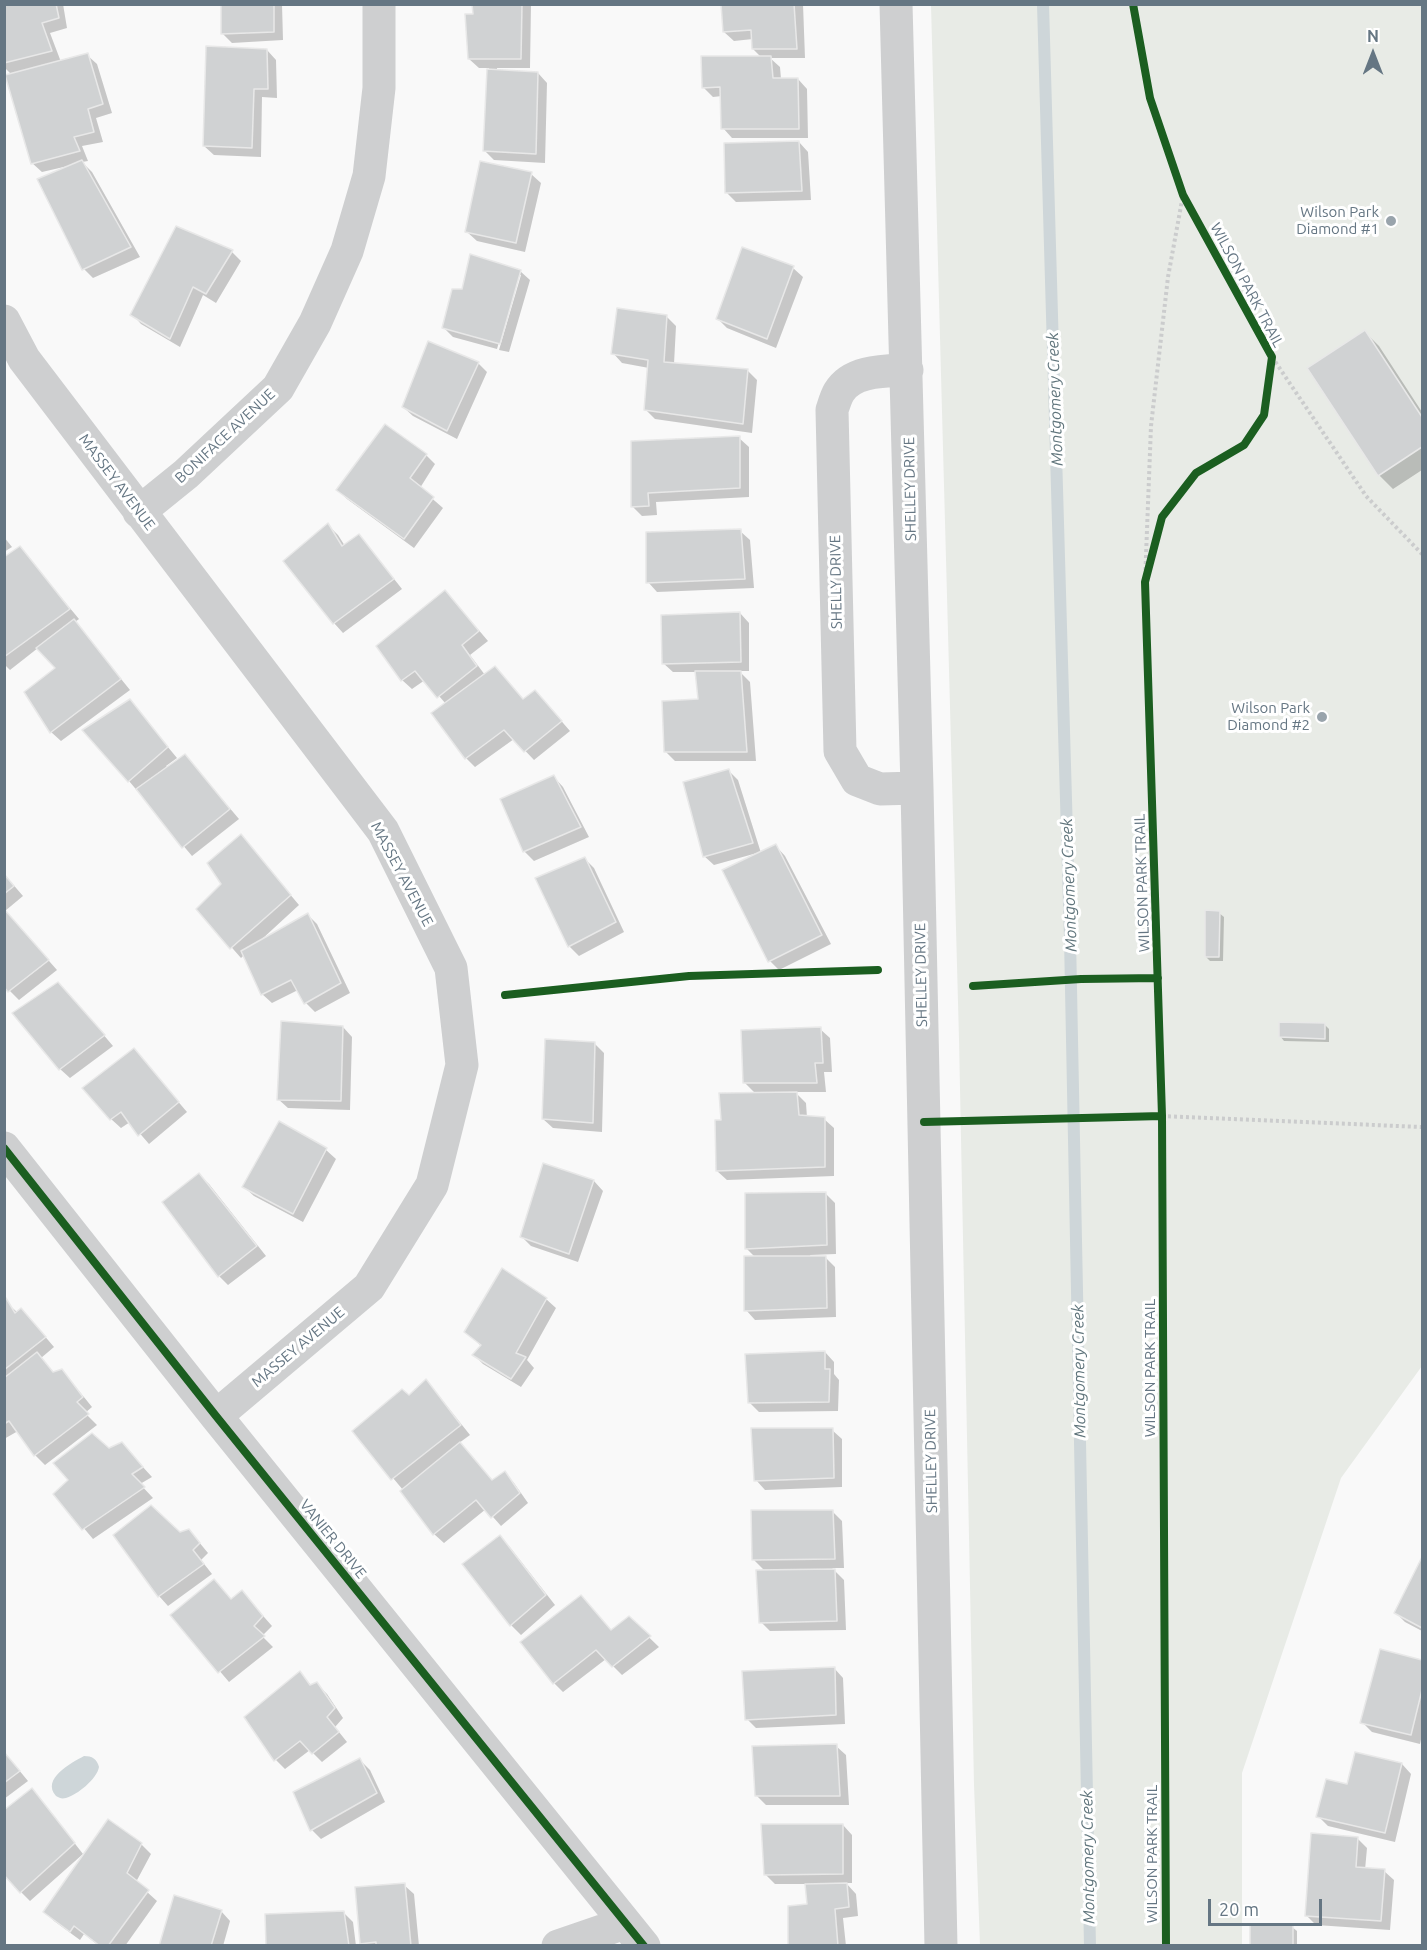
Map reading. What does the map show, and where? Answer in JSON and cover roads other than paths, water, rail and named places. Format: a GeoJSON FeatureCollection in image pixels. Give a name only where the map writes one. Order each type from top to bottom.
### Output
{"type":"FeatureCollection","features":[{"type":"Feature","properties":{"kind":"street","name":"BONIFACE AVENUE"},"geometry":{"type":"LineString","coordinates":[[139,512],[186,474],[278,388],[315,323],[347,251],[369,176],[379,88],[379,4]]}},
{"type":"Feature","properties":{"kind":"street","name":"SHELLEY DRIVE"},"geometry":{"type":"LineString","coordinates":[[896,4],[917,788],[941,1946]]}},
{"type":"Feature","properties":{"kind":"street","name":"MASSEY AVENUE"},"geometry":{"type":"LineString","coordinates":[[4,321],[24,359],[383,831],[451,968],[462,1065],[432,1185],[369,1287],[216,1416]]}},
{"type":"Feature","properties":{"kind":"street","name":"SHELLY DRIVE"},"geometry":{"type":"LineString","coordinates":[[907,370],[880,371],[854,378],[840,390],[832,410],[840,751],[857,780],[880,789],[917,788]]}},
{"type":"Feature","properties":{"kind":"street","name":"VANIER DRIVE"},"geometry":{"type":"LineString","coordinates":[[4,1148],[216,1416],[635,1934]]}},
{"type":"Feature","properties":{"kind":"street"},"geometry":{"type":"LineString","coordinates":[[558,1946],[635,1934]]}},
{"type":"Feature","properties":{"kind":"waterway","name":"Montgomery Creek"},"geometry":{"type":"LineString","coordinates":[[1043,4],[1070,938],[1090,1946]]}},
{"type":"Feature","properties":{"kind":"place","name":"Wilson Park Diamond #1"},"geometry":{"type":"Point","coordinates":[1391,221]}},
{"type":"Feature","properties":{"kind":"place","name":"Wilson Park Diamond #2"},"geometry":{"type":"Point","coordinates":[1322,717]}}]}
